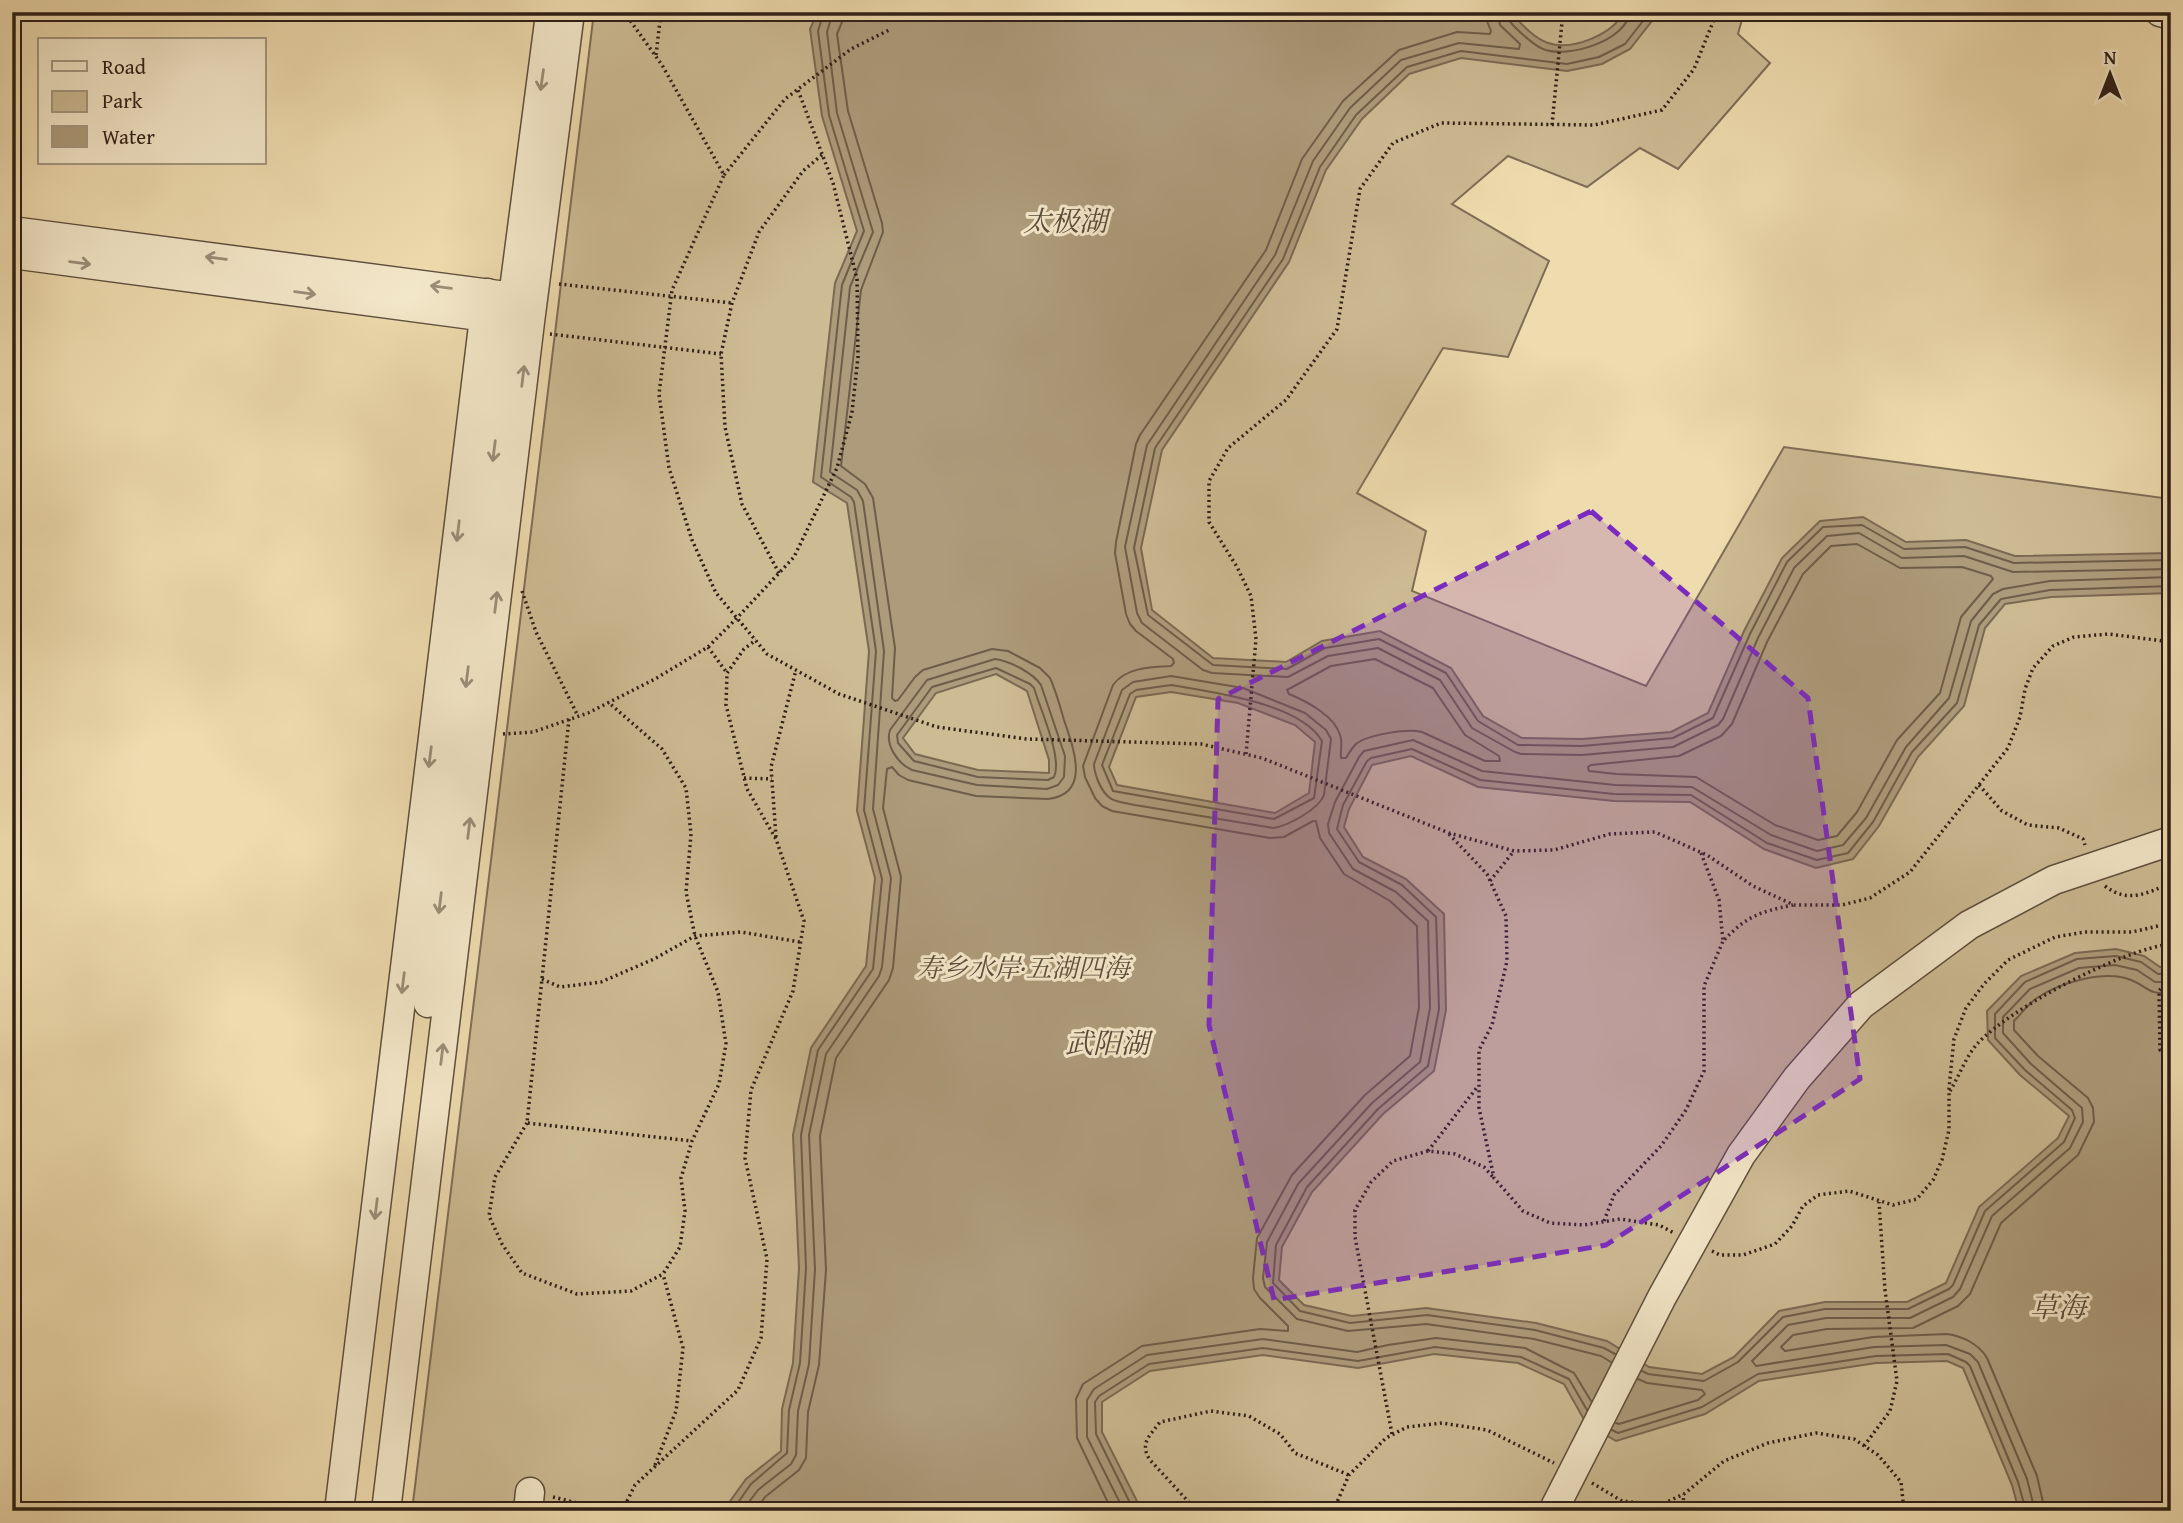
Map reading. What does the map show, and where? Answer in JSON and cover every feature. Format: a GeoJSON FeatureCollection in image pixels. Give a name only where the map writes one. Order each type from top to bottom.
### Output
{"type":"FeatureCollection","features":[{"type":"Feature","properties":{"kind":"street"},"geometry":{"type":"LineString","coordinates":[[368,1511],[551,12]]}},
{"type":"Feature","properties":{"kind":"street"},"geometry":{"type":"LineString","coordinates":[[340,1511],[515,308],[570,12]]}},
{"type":"Feature","properties":{"kind":"street"},"geometry":{"type":"LineString","coordinates":[[2160,12],[2171,15]]}},
{"type":"Feature","properties":{"kind":"street"},"geometry":{"type":"LineString","coordinates":[[12,231],[515,308]]}},
{"type":"Feature","properties":{"kind":"street"},"geometry":{"type":"LineString","coordinates":[[12,254],[515,308]]}},
{"type":"Feature","properties":{"kind":"street"},"geometry":{"type":"LineString","coordinates":[[386,1511],[480,736],[515,308]]}},
{"type":"Feature","properties":{"kind":"street"},"geometry":{"type":"LineString","coordinates":[[1553,1511],[1637,1346],[1741,1155],[1797,1078],[1861,1005],[1981,918],[2054,880],[2171,841]]}},
{"type":"Feature","properties":{"kind":"path"},"geometry":{"type":"LineString","coordinates":[[624,12],[656,57],[724,175]]}},
{"type":"Feature","properties":{"kind":"path"},"geometry":{"type":"LineString","coordinates":[[632,23],[633,12]]}},
{"type":"Feature","properties":{"kind":"path"},"geometry":{"type":"LineString","coordinates":[[656,57],[661,12]]}},
{"type":"Feature","properties":{"kind":"path"},"geometry":{"type":"LineString","coordinates":[[1552,125],[1563,12]]}},
{"type":"Feature","properties":{"kind":"path"},"geometry":{"type":"LineString","coordinates":[[1246,754],[1256,639],[1251,596],[1237,567],[1209,522],[1209,481],[1228,449],[1286,400],[1337,329],[1360,189],[1393,143],[1441,123],[1594,125],[1662,110],[1694,69],[1717,12]]}},
{"type":"Feature","properties":{"kind":"path"},"geometry":{"type":"LineString","coordinates":[[891,29],[851,49],[785,99],[724,175],[672,290],[659,394],[669,468],[692,540],[716,593],[767,654],[839,694],[937,727],[1027,738],[1201,744],[1246,754],[1301,772],[1449,833],[1514,851],[1554,850],[1611,834],[1655,832],[1701,853],[1753,886],[1794,905]]}},
{"type":"Feature","properties":{"kind":"path"},"geometry":{"type":"LineString","coordinates":[[480,736],[533,732],[578,716],[655,679],[708,647],[794,557],[837,468],[852,412],[858,357],[857,279],[833,183],[797,90]]}},
{"type":"Feature","properties":{"kind":"path"},"geometry":{"type":"LineString","coordinates":[[779,573],[742,504],[725,427],[721,354],[732,303],[759,232],[803,171],[822,154]]}},
{"type":"Feature","properties":{"kind":"path"},"geometry":{"type":"LineString","coordinates":[[515,308],[671,297],[732,303]]}},
{"type":"Feature","properties":{"kind":"path"},"geometry":{"type":"LineString","coordinates":[[515,308],[664,348],[721,354]]}},
{"type":"Feature","properties":{"kind":"path"},"geometry":{"type":"LineString","coordinates":[[520,584],[536,632],[578,716]]}},
{"type":"Feature","properties":{"kind":"path"},"geometry":{"type":"LineString","coordinates":[[1604,1221],[1614,1195],[1661,1146],[1686,1110],[1704,1071],[1704,986],[1723,941],[1740,923],[1767,910],[1794,905],[1842,905],[1870,898],[1910,872],[2008,748],[2020,717],[2033,668],[2053,646],[2074,637],[2109,634],[2171,642]]}},
{"type":"Feature","properties":{"kind":"path"},"geometry":{"type":"LineString","coordinates":[[621,1511],[635,1485],[738,1390],[761,1338],[767,1259],[745,1158],[751,1090],[793,991],[803,921],[776,839],[747,789],[726,705],[727,674],[744,649],[756,640]]}},
{"type":"Feature","properties":{"kind":"path"},"geometry":{"type":"LineString","coordinates":[[708,647],[727,674]]}},
{"type":"Feature","properties":{"kind":"path"},"geometry":{"type":"LineString","coordinates":[[776,839],[771,767],[796,670]]}},
{"type":"Feature","properties":{"kind":"path"},"geometry":{"type":"LineString","coordinates":[[569,719],[527,1123],[495,1177],[489,1216],[502,1244],[522,1273],[577,1294],[631,1292],[663,1274],[680,1247],[685,1211],[681,1178],[692,1141],[719,1084],[726,1045],[718,992],[695,936],[686,892],[691,834],[686,788],[662,749],[608,702]]}},
{"type":"Feature","properties":{"kind":"path"},"geometry":{"type":"LineString","coordinates":[[744,778],[772,779]]}},
{"type":"Feature","properties":{"kind":"path"},"geometry":{"type":"LineString","coordinates":[[1449,833],[1487,874],[1506,916],[1507,961],[1492,1025],[1479,1050],[1479,1108],[1494,1178]]}},
{"type":"Feature","properties":{"kind":"path"},"geometry":{"type":"LineString","coordinates":[[1490,881],[1514,851]]}},
{"type":"Feature","properties":{"kind":"path"},"geometry":{"type":"LineString","coordinates":[[1701,853],[1718,900],[1723,941]]}},
{"type":"Feature","properties":{"kind":"path"},"geometry":{"type":"LineString","coordinates":[[1392,1435],[1355,1237],[1355,1210],[1371,1182],[1393,1161],[1428,1151],[1455,1154],[1484,1167],[1522,1211],[1550,1223],[1584,1225],[1620,1219],[1658,1225],[1720,1255],[1743,1255],[1775,1244],[1792,1226],[1803,1206],[1818,1195],[1849,1191],[1893,1205],[1917,1199],[1933,1180],[1942,1160],[1949,1130],[1954,1040],[1966,1008],[1984,984],[2008,960],[2055,937],[2085,932],[2132,932],[2171,923]]}},
{"type":"Feature","properties":{"kind":"path"},"geometry":{"type":"LineString","coordinates":[[542,979],[560,987],[601,982],[654,959],[695,936],[741,932],[800,942]]}},
{"type":"Feature","properties":{"kind":"path"},"geometry":{"type":"LineString","coordinates":[[1949,1093],[1977,1045],[2016,1013],[2081,976],[2154,946],[2171,944]]}},
{"type":"Feature","properties":{"kind":"path"},"geometry":{"type":"LineString","coordinates":[[2171,976],[2159,991],[2160,1050],[2171,1054]]}},
{"type":"Feature","properties":{"kind":"path"},"geometry":{"type":"LineString","coordinates":[[1428,1151],[1479,1084]]}},
{"type":"Feature","properties":{"kind":"path"},"geometry":{"type":"LineString","coordinates":[[527,1123],[692,1141]]}},
{"type":"Feature","properties":{"kind":"path"},"geometry":{"type":"LineString","coordinates":[[1864,1446],[1890,1411],[1896,1381],[1885,1290],[1879,1201]]}},
{"type":"Feature","properties":{"kind":"path"},"geometry":{"type":"LineString","coordinates":[[654,1467],[677,1411],[683,1348],[663,1274]]}},
{"type":"Feature","properties":{"kind":"path"},"geometry":{"type":"LineString","coordinates":[[1197,1511],[1144,1451],[1146,1441],[1160,1422],[1211,1411],[1249,1416],[1280,1434],[1295,1453],[1349,1475]]}},
{"type":"Feature","properties":{"kind":"path"},"geometry":{"type":"LineString","coordinates":[[1333,1511],[1349,1475],[1386,1438],[1408,1427],[1442,1423],[1487,1430],[1622,1500],[1660,1505],[1684,1494],[1724,1461],[1768,1443],[1816,1433],[1854,1439],[1878,1455],[1901,1482],[1904,1511]]}},
{"type":"Feature","properties":{"kind":"path"},"geometry":{"type":"LineString","coordinates":[[1682,1511],[1684,1494]]}},
{"type":"Feature","properties":{"kind":"path"},"geometry":{"type":"LineString","coordinates":[[529,1501],[611,1511]]}},
{"type":"Feature","properties":{"kind":"highlighted area"},"geometry":{"type":"Polygon","coordinates":[[[1591,511],[1808,698],[1860,1079],[1606,1245],[1274,1300],[1209,1025],[1218,699],[1591,511]]]}},
{"type":"Feature","properties":{"kind":"green space","name":"寿乡水岸·五湖四海"},"geometry":{"type":"Polygon","coordinates":[[[594,12],[1744,12],[1738,34],[1770,63],[1678,169],[1640,148],[1587,187],[1508,156],[1452,204],[1549,261],[1508,357],[1443,348],[1357,493],[1426,531],[1412,591],[1646,686],[1784,447],[2171,499],[2171,1511],[412,1511],[594,12]]]}},
{"type":"Feature","properties":{"kind":"water"},"geometry":{"type":"Polygon","coordinates":[[[818,12],[1510,12],[1537,38],[1548,43],[1568,45],[1601,34],[1624,12],[1659,12],[1630,49],[1602,64],[1567,71],[1461,58],[1409,74],[1362,119],[1326,170],[1289,262],[1162,450],[1141,548],[1152,610],[1213,658],[1286,662],[1322,641],[1380,631],[1451,668],[1483,716],[1522,738],[1582,739],[1671,732],[1708,713],[1744,631],[1782,558],[1820,521],[1863,517],[1906,542],[1966,540],[2015,556],[2171,553],[2171,593],[2051,597],[2005,604],[1985,628],[1964,706],[1918,757],[1879,826],[1853,859],[1816,868],[1764,849],[1690,802],[1614,801],[1478,787],[1411,756],[1372,765],[1349,809],[1344,827],[1363,857],[1406,879],[1444,914],[1446,1010],[1434,1071],[1383,1114],[1312,1192],[1282,1247],[1279,1280],[1304,1305],[1352,1316],[1426,1308],[1536,1323],[1607,1341],[1649,1367],[1702,1374],[1734,1357],[1779,1311],[1825,1302],[1907,1302],[1946,1283],[1979,1207],[2058,1138],[2069,1116],[2020,1075],[1988,1040],[1987,1011],[2021,976],[2075,953],[2116,949],[2144,956],[2160,967],[2171,966],[2171,1511],[2019,1511],[2012,1485],[1963,1368],[1947,1361],[1876,1363],[1759,1381],[1705,1414],[1616,1441],[1586,1423],[1564,1384],[1518,1363],[1434,1354],[1358,1368],[1263,1355],[1150,1371],[1102,1402],[1102,1432],[1142,1511],[723,1511],[746,1479],[781,1451],[782,1409],[793,1363],[799,1268],[793,1135],[811,1048],[866,966],[875,878],[857,811],[869,651],[847,503],[813,482],[835,283],[857,231],[822,116],[810,29],[818,12]],[[996,674],[936,693],[903,738],[915,754],[978,770],[1049,773],[1049,760],[1027,691],[996,674]],[[1171,692],[1136,697],[1109,767],[1117,785],[1275,813],[1309,793],[1315,742],[1295,725],[1238,703],[1171,692]]]}},
{"type":"Feature","properties":{"kind":"water label","name":"太极湖"},"geometry":{"type":"Point","coordinates":[1065,221]}},
{"type":"Feature","properties":{"kind":"water label","name":"武阳湖"},"geometry":{"type":"Point","coordinates":[1107,1043]}},
{"type":"Feature","properties":{"kind":"water label","name":"草海"},"geometry":{"type":"Point","coordinates":[2058,1307]}}]}
